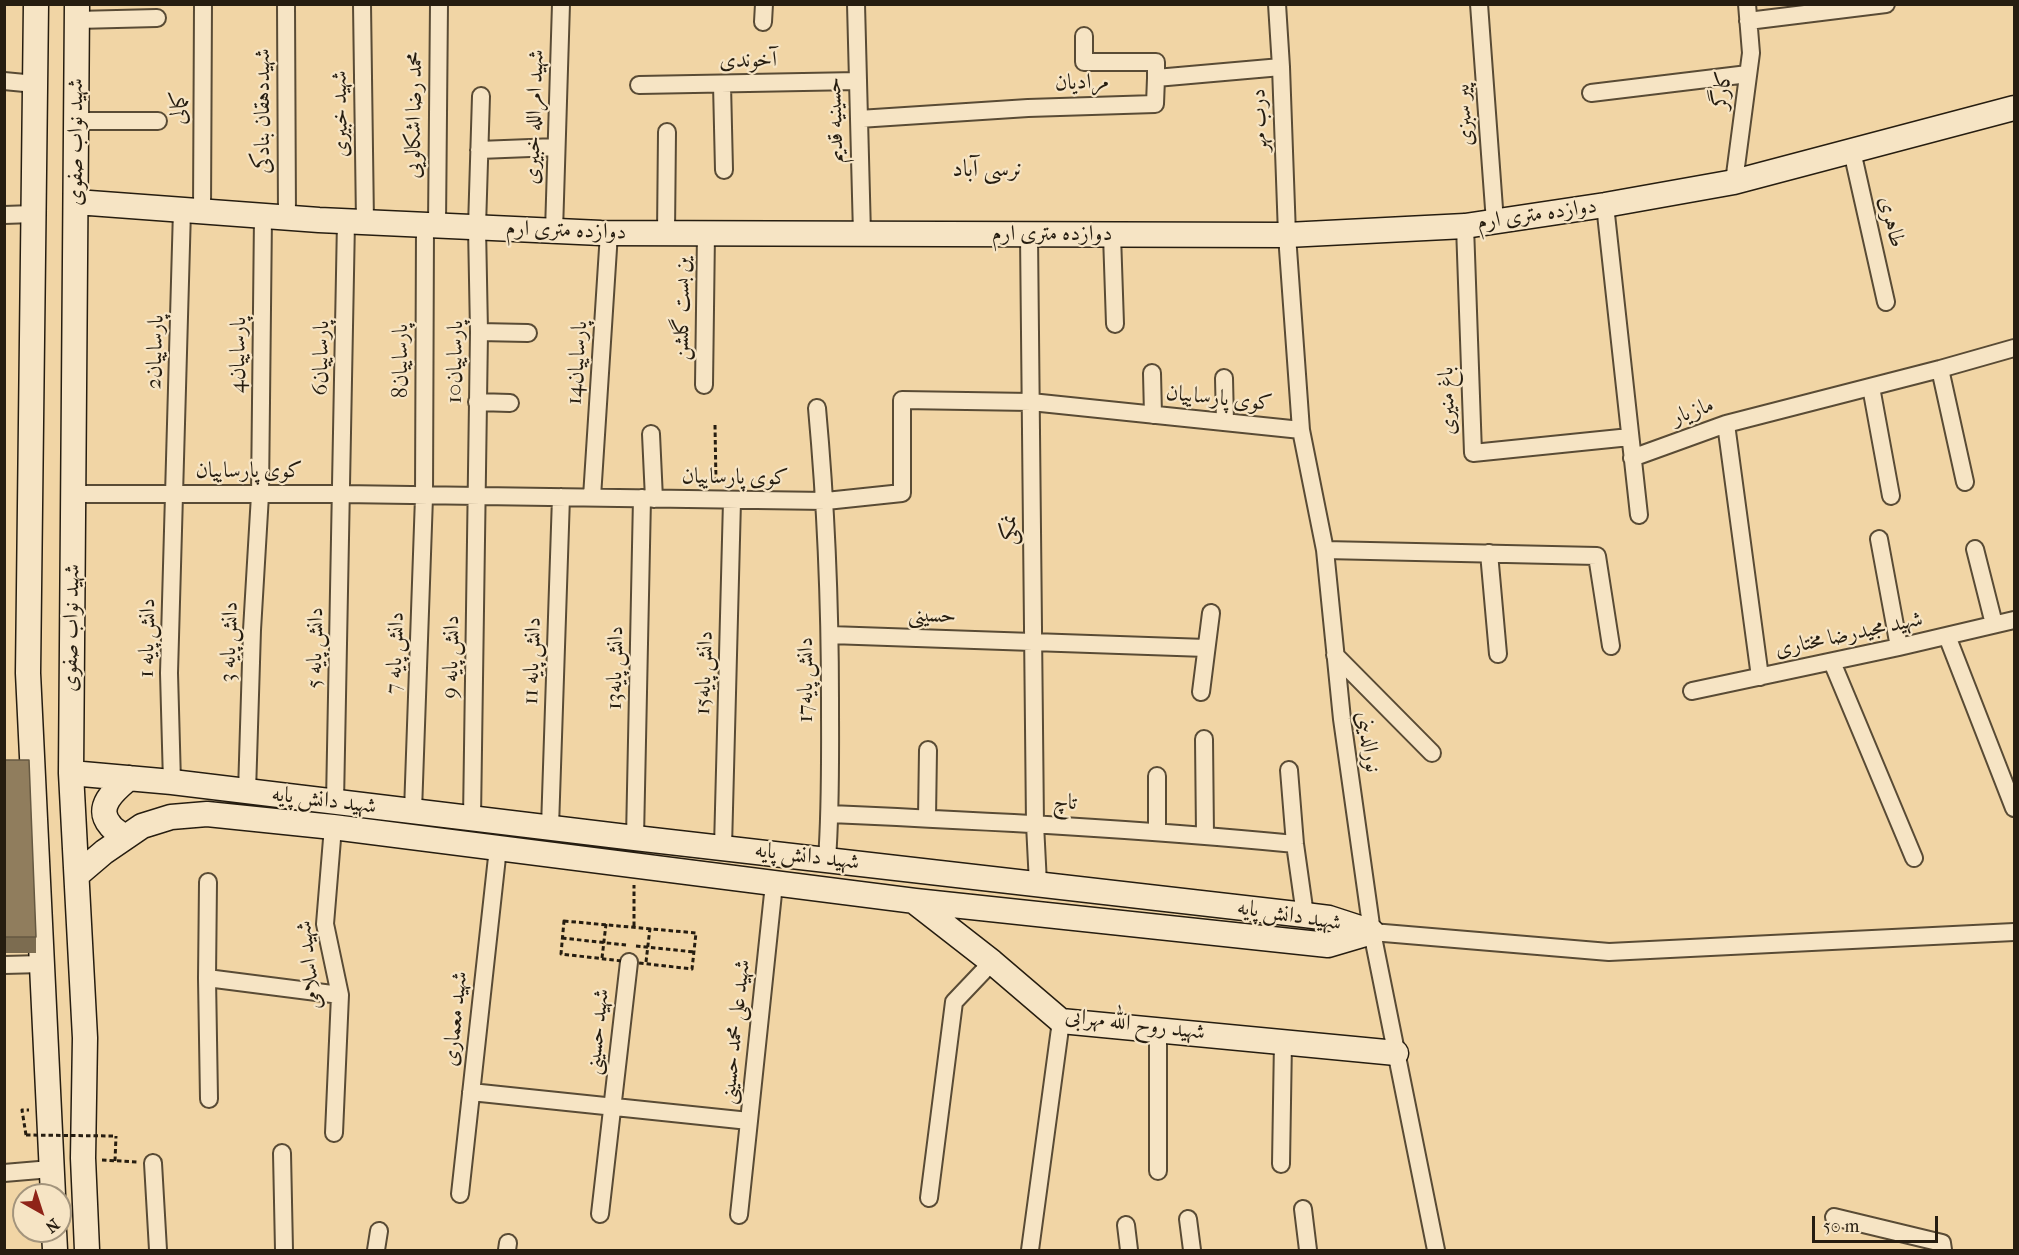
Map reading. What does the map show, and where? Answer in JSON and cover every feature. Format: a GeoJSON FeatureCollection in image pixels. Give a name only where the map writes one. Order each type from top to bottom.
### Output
{"type":"FeatureCollection","features":[{"type":"Feature","properties":{"kind":"street","name":"شهید نواب صفوی"},"geometry":{"type":"LineString","coordinates":[[36,4],[28,673],[23,765],[42,964],[52,1183]]}},
{"type":"Feature","properties":{"kind":"street","name":"کمالی"},"geometry":{"type":"LineString","coordinates":[[192,211],[203,4]]}},
{"type":"Feature","properties":{"kind":"street","name":"شهیددهقان بنادکی"},"geometry":{"type":"LineString","coordinates":[[275,217],[286,4]]}},
{"type":"Feature","properties":{"kind":"street","name":"شهید خبیری"},"geometry":{"type":"LineString","coordinates":[[355,222],[362,4]]}},
{"type":"Feature","properties":{"kind":"street","name":"محمد رضا اشکالویی"},"geometry":{"type":"LineString","coordinates":[[431,225],[439,4]]}},
{"type":"Feature","properties":{"kind":"street","name":"شهید امرالله خبیری"},"geometry":{"type":"LineString","coordinates":[[554,231],[561,4]]}},
{"type":"Feature","properties":{"kind":"street"},"geometry":{"type":"LineString","coordinates":[[763,22],[764,4]]}},
{"type":"Feature","properties":{"kind":"street","name":"حسینیه قدیم"},"geometry":{"type":"LineString","coordinates":[[856,4],[862,234]]}},
{"type":"Feature","properties":{"kind":"street","name":"درب مهر"},"geometry":{"type":"LineString","coordinates":[[1277,4],[1287,235]]}},
{"type":"Feature","properties":{"kind":"street","name":"پیر سبزی"},"geometry":{"type":"LineString","coordinates":[[1479,4],[1495,222]]}},
{"type":"Feature","properties":{"kind":"street"},"geometry":{"type":"LineString","coordinates":[[1748,13],[1886,4]]}},
{"type":"Feature","properties":{"kind":"street","name":"شهید نواب صفوی"},"geometry":{"type":"LineString","coordinates":[[77,12],[70,773],[77,875],[84,1060],[83,1158],[87,1251]]}},
{"type":"Feature","properties":{"kind":"street"},"geometry":{"type":"LineString","coordinates":[[77,12],[157,18]]}},
{"type":"Feature","properties":{"kind":"street","name":"کارگر"},"geometry":{"type":"LineString","coordinates":[[1734,182],[1751,53],[1748,13]]}},
{"type":"Feature","properties":{"kind":"street"},"geometry":{"type":"LineString","coordinates":[[1084,36],[1084,62],[1156,62],[1156,78],[1281,67]]}},
{"type":"Feature","properties":{"kind":"street"},"geometry":{"type":"LineString","coordinates":[[1591,93],[1748,74]]}},
{"type":"Feature","properties":{"kind":"street","name":"مرادیان"},"geometry":{"type":"LineString","coordinates":[[859,118],[1028,108],[1155,104],[1156,78]]}},
{"type":"Feature","properties":{"kind":"street"},"geometry":{"type":"LineString","coordinates":[[4,81],[36,84]]}},
{"type":"Feature","properties":{"kind":"street","name":"آخوندی"},"geometry":{"type":"LineString","coordinates":[[639,85],[858,81]]}},
{"type":"Feature","properties":{"kind":"street"},"geometry":{"type":"LineString","coordinates":[[722,84],[724,170]]}},
{"type":"Feature","properties":{"kind":"street","name":"پارساییان10"},"geometry":{"type":"LineString","coordinates":[[477,497],[479,332],[477,227],[481,96]]}},
{"type":"Feature","properties":{"kind":"street","name":"دوازده متری ارم"},"geometry":{"type":"LineString","coordinates":[[76,202],[355,222],[609,233],[1287,235],[1464,226],[1605,205],[1734,182],[2014,108]]}},
{"type":"Feature","properties":{"kind":"street"},"geometry":{"type":"LineString","coordinates":[[77,121],[158,121]]}},
{"type":"Feature","properties":{"kind":"street"},"geometry":{"type":"LineString","coordinates":[[666,233],[667,132]]}},
{"type":"Feature","properties":{"kind":"street"},"geometry":{"type":"LineString","coordinates":[[479,150],[556,147]]}},
{"type":"Feature","properties":{"kind":"street","name":"طاهری"},"geometry":{"type":"LineString","coordinates":[[1852,151],[1886,302]]}},
{"type":"Feature","properties":{"kind":"street"},"geometry":{"type":"LineString","coordinates":[[1605,205],[1639,515]]}},
{"type":"Feature","properties":{"kind":"street","name":"پارساییان2"},"geometry":{"type":"LineString","coordinates":[[175,494],[192,211]]}},
{"type":"Feature","properties":{"kind":"street"},"geometry":{"type":"LineString","coordinates":[[4,215],[33,214]]}},
{"type":"Feature","properties":{"kind":"street","name":"پارساییان4"},"geometry":{"type":"LineString","coordinates":[[260,495],[275,217]]}},
{"type":"Feature","properties":{"kind":"street","name":"پارساییان6"},"geometry":{"type":"LineString","coordinates":[[342,494],[355,222]]}},
{"type":"Feature","properties":{"kind":"street","name":"پارساییان8"},"geometry":{"type":"LineString","coordinates":[[424,497],[431,225]]}},
{"type":"Feature","properties":{"kind":"street","name":"باغ منیری"},"geometry":{"type":"LineString","coordinates":[[1464,226],[1473,453],[1630,437]]}},
{"type":"Feature","properties":{"kind":"street","name":"پارساییان14"},"geometry":{"type":"LineString","coordinates":[[592,497],[609,233]]}},
{"type":"Feature","properties":{"kind":"street","name":"ین بست گلشن"},"geometry":{"type":"LineString","coordinates":[[704,385],[706,233]]}},
{"type":"Feature","properties":{"kind":"street","name":"نمکی"},"geometry":{"type":"LineString","coordinates":[[1029,235],[1035,824],[1038,884]]}},
{"type":"Feature","properties":{"kind":"street"},"geometry":{"type":"LineString","coordinates":[[1112,235],[1115,324]]}},
{"type":"Feature","properties":{"kind":"street","name":"نورالدینی"},"geometry":{"type":"LineString","coordinates":[[1287,235],[1301,430],[1325,549],[1342,718],[1372,932],[1436,1251]]}},
{"type":"Feature","properties":{"kind":"street"},"geometry":{"type":"LineString","coordinates":[[479,332],[528,333]]}},
{"type":"Feature","properties":{"kind":"street","name":"مازیار"},"geometry":{"type":"LineString","coordinates":[[1632,458],[1726,424],[2014,348]]}},
{"type":"Feature","properties":{"kind":"street"},"geometry":{"type":"LineString","coordinates":[[1940,369],[1965,482]]}},
{"type":"Feature","properties":{"kind":"street"},"geometry":{"type":"LineString","coordinates":[[1152,373],[1153,415]]}},
{"type":"Feature","properties":{"kind":"street"},"geometry":{"type":"LineString","coordinates":[[1224,378],[1225,422]]}},
{"type":"Feature","properties":{"kind":"street"},"geometry":{"type":"LineString","coordinates":[[1871,387],[1891,496]]}},
{"type":"Feature","properties":{"kind":"street","name":"کوی پارساییان"},"geometry":{"type":"LineString","coordinates":[[74,494],[342,494],[424,497],[826,501],[902,493],[903,400],[1031,402],[1301,430]]}},
{"type":"Feature","properties":{"kind":"street"},"geometry":{"type":"LineString","coordinates":[[477,402],[510,403]]}},
{"type":"Feature","properties":{"kind":"street","name":"دانش پایه17"},"geometry":{"type":"LineString","coordinates":[[817,408],[826,501],[830,635],[830,814],[827,859]]}},
{"type":"Feature","properties":{"kind":"street"},"geometry":{"type":"LineString","coordinates":[[1726,424],[1760,677]]}},
{"type":"Feature","properties":{"kind":"street","name":"دانش پایه13"},"geometry":{"type":"LineString","coordinates":[[635,838],[651,434]]}},
{"type":"Feature","properties":{"kind":"street","name":"دانش پایه 1"},"geometry":{"type":"LineString","coordinates":[[172,782],[169,673],[175,494]]}},
{"type":"Feature","properties":{"kind":"street","name":"دانش پایه 5"},"geometry":{"type":"LineString","coordinates":[[335,802],[342,494]]}},
{"type":"Feature","properties":{"kind":"street","name":"دانش پایه 3"},"geometry":{"type":"LineString","coordinates":[[248,792],[252,630],[260,495]]}},
{"type":"Feature","properties":{"kind":"street","name":"دانش پایه 7"},"geometry":{"type":"LineString","coordinates":[[413,811],[424,497]]}},
{"type":"Feature","properties":{"kind":"street","name":"دانش پایه 9"},"geometry":{"type":"LineString","coordinates":[[472,818],[477,497]]}},
{"type":"Feature","properties":{"kind":"street","name":"دانش پایه 11"},"geometry":{"type":"LineString","coordinates":[[550,827],[561,497]]}},
{"type":"Feature","properties":{"kind":"street","name":"دانش پایه15"},"geometry":{"type":"LineString","coordinates":[[723,847],[724,500]]}},
{"type":"Feature","properties":{"kind":"street"},"geometry":{"type":"LineString","coordinates":[[1879,539],[1899,648]]}},
{"type":"Feature","properties":{"kind":"street"},"geometry":{"type":"LineString","coordinates":[[1325,549],[1597,556],[1611,646]]}},
{"type":"Feature","properties":{"kind":"street"},"geometry":{"type":"LineString","coordinates":[[1975,549],[1994,624]]}},
{"type":"Feature","properties":{"kind":"street"},"geometry":{"type":"LineString","coordinates":[[1489,553],[1498,654]]}},
{"type":"Feature","properties":{"kind":"street"},"geometry":{"type":"LineString","coordinates":[[1201,692],[1211,613]]}},
{"type":"Feature","properties":{"kind":"street","name":"شهید مجیدرضا مختاری"},"geometry":{"type":"LineString","coordinates":[[1692,691],[1899,648],[2014,620]]}},
{"type":"Feature","properties":{"kind":"street","name":"حسینی"},"geometry":{"type":"LineString","coordinates":[[830,635],[1206,648]]}},
{"type":"Feature","properties":{"kind":"street"},"geometry":{"type":"LineString","coordinates":[[1947,636],[2014,808]]}},
{"type":"Feature","properties":{"kind":"street"},"geometry":{"type":"LineString","coordinates":[[1335,655],[1432,753]]}},
{"type":"Feature","properties":{"kind":"street"},"geometry":{"type":"LineString","coordinates":[[1832,662],[1914,858]]}},
{"type":"Feature","properties":{"kind":"street"},"geometry":{"type":"LineString","coordinates":[[1204,739],[1205,835]]}},
{"type":"Feature","properties":{"kind":"street"},"geometry":{"type":"LineString","coordinates":[[927,818],[928,750]]}},
{"type":"Feature","properties":{"kind":"street"},"geometry":{"type":"LineString","coordinates":[[1289,770],[1295,844],[1305,915]]}},
{"type":"Feature","properties":{"kind":"street","name":"شهید دانش پایه"},"geometry":{"type":"LineString","coordinates":[[70,773],[172,782],[1305,915],[1329,918],[1372,932]]}},
{"type":"Feature","properties":{"kind":"street"},"geometry":{"type":"LineString","coordinates":[[1157,776],[1157,832]]}},
{"type":"Feature","properties":{"kind":"street"},"geometry":{"type":"LineString","coordinates":[[125,837],[110,825],[104,815],[111,793],[129,778]]}},
{"type":"Feature","properties":{"kind":"street","name":"شهید دانش پایه"},"geometry":{"type":"LineString","coordinates":[[77,875],[142,826],[160,819],[207,814],[333,827],[915,901],[1328,945],[1372,932]]}},
{"type":"Feature","properties":{"kind":"street","name":"تاچ"},"geometry":{"type":"LineString","coordinates":[[830,814],[1035,824],[1205,835],[1295,844]]}},
{"type":"Feature","properties":{"kind":"street","name":"شهید اسلامی"},"geometry":{"type":"LineString","coordinates":[[333,827],[325,924],[340,995],[334,1133]]}},
{"type":"Feature","properties":{"kind":"street","name":"شهید معماری"},"geometry":{"type":"LineString","coordinates":[[460,1194],[498,849]]}},
{"type":"Feature","properties":{"kind":"street"},"geometry":{"type":"LineString","coordinates":[[915,901],[918,870]]}},
{"type":"Feature","properties":{"kind":"street"},"geometry":{"type":"LineString","coordinates":[[208,882],[209,1099]]}},
{"type":"Feature","properties":{"kind":"street","name":"شهید علی محمد حسینی"},"geometry":{"type":"LineString","coordinates":[[471,1092],[749,1121],[774,884]]}},
{"type":"Feature","properties":{"kind":"street","name":"شهید روح الله مهرابی"},"geometry":{"type":"LineString","coordinates":[[915,901],[1061,1021],[1396,1053]]}},
{"type":"Feature","properties":{"kind":"street"},"geometry":{"type":"LineString","coordinates":[[1372,932],[1609,952],[2014,932]]}},
{"type":"Feature","properties":{"kind":"street","name":"شهید حسینی"},"geometry":{"type":"LineString","coordinates":[[600,1214],[629,962]]}},
{"type":"Feature","properties":{"kind":"street"},"geometry":{"type":"LineString","coordinates":[[929,1198],[954,1002],[992,962]]}},
{"type":"Feature","properties":{"kind":"street"},"geometry":{"type":"LineString","coordinates":[[4,965],[42,964]]}},
{"type":"Feature","properties":{"kind":"street"},"geometry":{"type":"LineString","coordinates":[[207,978],[340,995]]}},
{"type":"Feature","properties":{"kind":"street"},"geometry":{"type":"LineString","coordinates":[[1030,1251],[1061,1021]]}},
{"type":"Feature","properties":{"kind":"street"},"geometry":{"type":"LineString","coordinates":[[1158,1030],[1158,1171]]}},
{"type":"Feature","properties":{"kind":"street"},"geometry":{"type":"LineString","coordinates":[[1281,1164],[1283,1041]]}},
{"type":"Feature","properties":{"kind":"street"},"geometry":{"type":"LineString","coordinates":[[46,1062],[84,1060]]}},
{"type":"Feature","properties":{"kind":"street"},"geometry":{"type":"LineString","coordinates":[[739,1215],[749,1121]]}},
{"type":"Feature","properties":{"kind":"street"},"geometry":{"type":"LineString","coordinates":[[282,1153],[284,1251]]}},
{"type":"Feature","properties":{"kind":"street"},"geometry":{"type":"LineString","coordinates":[[153,1163],[158,1251]]}},
{"type":"Feature","properties":{"kind":"street"},"geometry":{"type":"LineString","coordinates":[[4,1173],[51,1169]]}},
{"type":"Feature","properties":{"kind":"street"},"geometry":{"type":"LineString","coordinates":[[1304,1209],[1308,1251]]}},
{"type":"Feature","properties":{"kind":"street"},"geometry":{"type":"LineString","coordinates":[[1834,1217],[1943,1247]]}},
{"type":"Feature","properties":{"kind":"street"},"geometry":{"type":"LineString","coordinates":[[1188,1219],[1192,1251]]}},
{"type":"Feature","properties":{"kind":"street"},"geometry":{"type":"LineString","coordinates":[[1126,1225],[1129,1251]]}},
{"type":"Feature","properties":{"kind":"street"},"geometry":{"type":"LineString","coordinates":[[376,1251],[379,1231]]}},
{"type":"Feature","properties":{"kind":"path"},"geometry":{"type":"LineString","coordinates":[[715,425],[724,500]]}},
{"type":"Feature","properties":{"kind":"path"},"geometry":{"type":"LineString","coordinates":[[602,959],[606,924]]}},
{"type":"Feature","properties":{"kind":"path"},"geometry":{"type":"LineString","coordinates":[[646,964],[650,928]]}},
{"type":"Feature","properties":{"kind":"path"},"geometry":{"type":"LineString","coordinates":[[22,1110],[26,1135],[116,1136],[115,1161],[153,1163]]}},
{"type":"Feature","properties":{"kind":"building"},"geometry":{"type":"Polygon","coordinates":[[[4,760],[29,760],[36,937],[4,937],[4,760]]]}},
{"type":"Feature","properties":{"kind":"district","name":"نرسی آباد"},"geometry":{"type":"Point","coordinates":[987,170]}}]}
